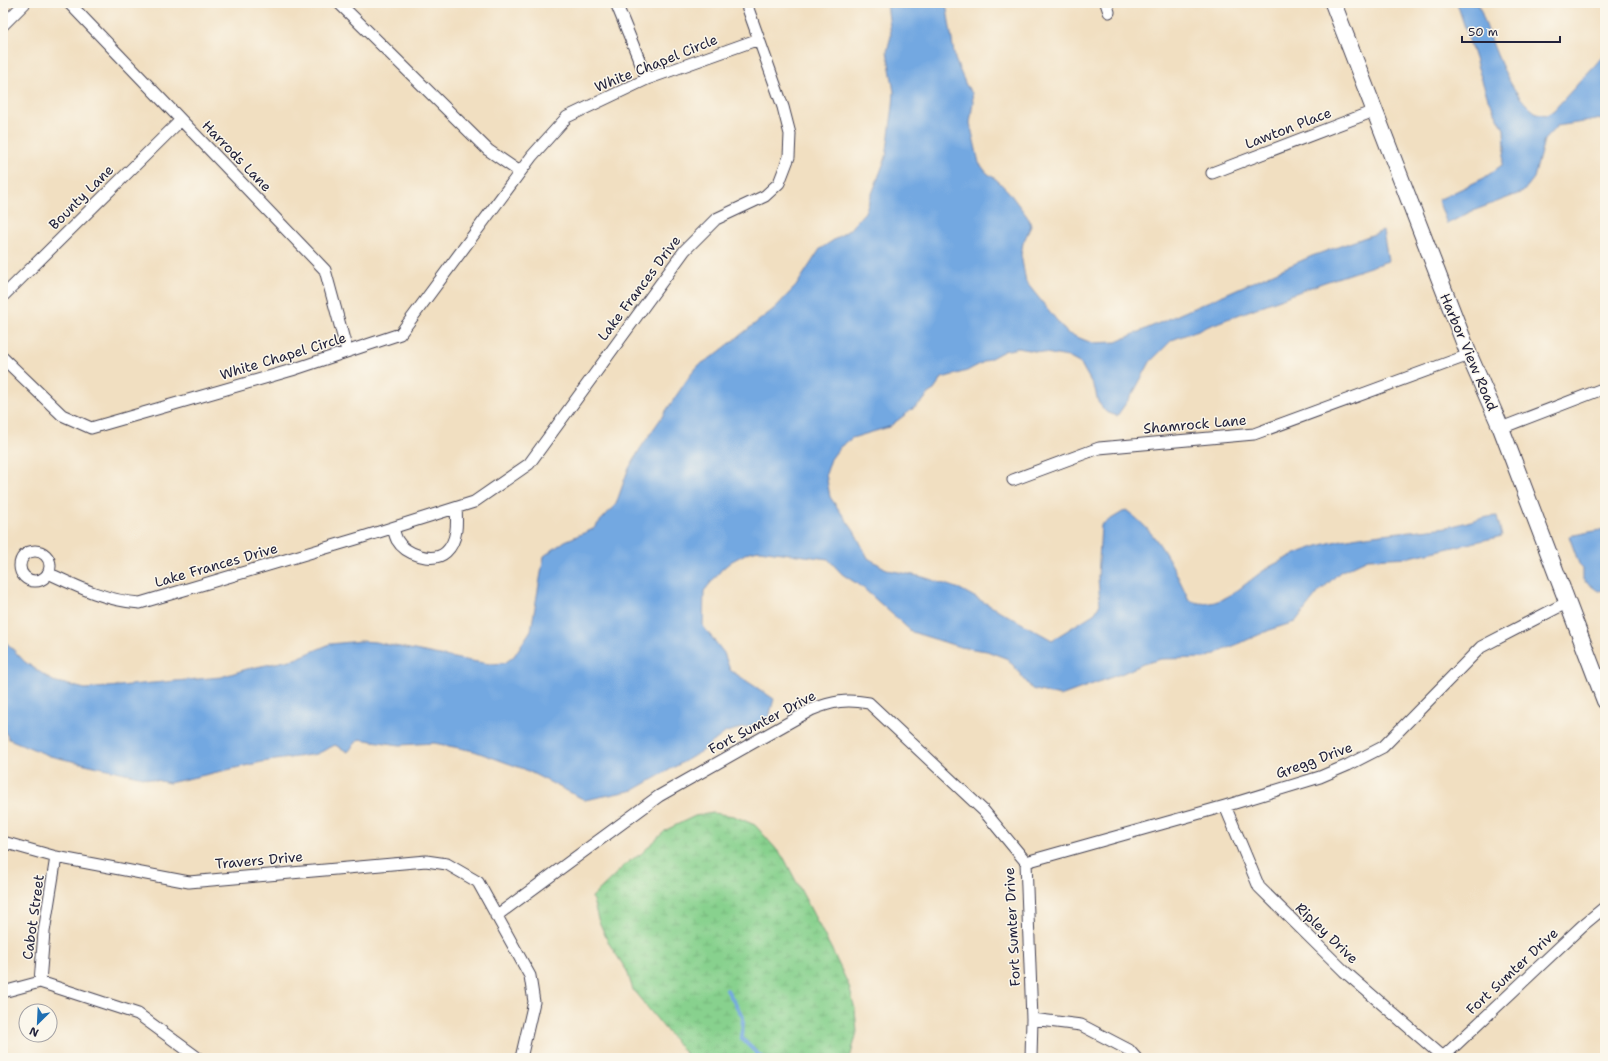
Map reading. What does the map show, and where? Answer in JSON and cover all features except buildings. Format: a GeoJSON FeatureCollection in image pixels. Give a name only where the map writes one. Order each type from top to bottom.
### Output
{"type":"FeatureCollection","features":[{"type":"Feature","properties":{"kind":"main road","name":"Harbor View Road"},"geometry":{"type":"LineString","coordinates":[[1333,3],[1469,355],[1501,428],[1605,701]]}},
{"type":"Feature","properties":{"kind":"street"},"geometry":{"type":"LineString","coordinates":[[3,25],[25,3]]}},
{"type":"Feature","properties":{"kind":"street","name":"Harrods Lane"},"geometry":{"type":"LineString","coordinates":[[68,3],[325,270],[347,351]]}},
{"type":"Feature","properties":{"kind":"street"},"geometry":{"type":"LineString","coordinates":[[339,3],[488,150],[520,172]]}},
{"type":"Feature","properties":{"kind":"street"},"geometry":{"type":"LineString","coordinates":[[616,3],[647,79]]}},
{"type":"Feature","properties":{"kind":"street","name":"Lake Frances Drive"},"geometry":{"type":"LineString","coordinates":[[48,573],[84,590],[124,602],[140,603],[393,528],[474,502],[529,464],[685,250],[716,219],[765,196],[780,183],[789,157],[790,134],[783,107],[746,3]]}},
{"type":"Feature","properties":{"kind":"street","name":"White Chapel Circle"},"geometry":{"type":"LineString","coordinates":[[3,358],[62,415],[91,428],[292,370],[400,334],[520,172],[567,116],[647,79],[759,39]]}},
{"type":"Feature","properties":{"kind":"street","name":"Lawton Place"},"geometry":{"type":"LineString","coordinates":[[1212,173],[1374,111]]}},
{"type":"Feature","properties":{"kind":"street","name":"Bounty Lane"},"geometry":{"type":"LineString","coordinates":[[3,296],[181,120]]}},
{"type":"Feature","properties":{"kind":"street","name":"Shamrock Lane"},"geometry":{"type":"LineString","coordinates":[[1013,480],[1099,448],[1254,434],[1469,355]]}},
{"type":"Feature","properties":{"kind":"street"},"geometry":{"type":"LineString","coordinates":[[1501,428],[1605,388]]}},
{"type":"Feature","properties":{"kind":"street"},"geometry":{"type":"LineString","coordinates":[[393,528],[397,540],[404,547],[416,554],[434,558],[445,553],[455,538],[456,508]]}},
{"type":"Feature","properties":{"kind":"street","name":"Gregg Drive"},"geometry":{"type":"LineString","coordinates":[[1026,862],[1224,806],[1348,766],[1383,747],[1481,647],[1568,602]]}},
{"type":"Feature","properties":{"kind":"street","name":"Fort Sumter Drive"},"geometry":{"type":"LineString","coordinates":[[496,916],[659,796],[811,710],[832,702],[851,700],[869,703],[984,812],[1026,862],[1032,1058]]}},
{"type":"Feature","properties":{"kind":"street","name":"Ripley Drive"},"geometry":{"type":"LineString","coordinates":[[1224,806],[1259,887],[1344,971],[1442,1057]]}},
{"type":"Feature","properties":{"kind":"street","name":"Travers Drive"},"geometry":{"type":"LineString","coordinates":[[3,842],[56,857],[189,882],[426,861],[447,864],[478,882],[496,916]]}},
{"type":"Feature","properties":{"kind":"street","name":"Cabot Street"},"geometry":{"type":"LineString","coordinates":[[40,982],[44,932],[56,857]]}},
{"type":"Feature","properties":{"kind":"street","name":"Fort Sumter Drive"},"geometry":{"type":"LineString","coordinates":[[1442,1057],[1582,926],[1605,907]]}},
{"type":"Feature","properties":{"kind":"street"},"geometry":{"type":"LineString","coordinates":[[496,916],[530,976],[534,1002],[521,1058]]}},
{"type":"Feature","properties":{"kind":"street"},"geometry":{"type":"LineString","coordinates":[[3,992],[40,982],[138,1014],[198,1058]]}},
{"type":"Feature","properties":{"kind":"street"},"geometry":{"type":"LineString","coordinates":[[1032,1019],[1080,1026],[1129,1050],[1136,1058]]}},
{"type":"Feature","properties":{"kind":"green space"},"geometry":{"type":"Polygon","coordinates":[[[713,813],[734,816],[755,825],[784,858],[849,986],[855,1009],[857,1032],[850,1058],[685,1058],[685,1053],[633,990],[627,971],[608,942],[598,919],[592,897],[628,862],[641,854],[666,830],[695,816],[713,813]]]}},
{"type":"Feature","properties":{"kind":"water"},"geometry":{"type":"Polygon","coordinates":[[[887,3],[946,3],[955,59],[966,85],[972,93],[973,102],[970,123],[979,163],[987,173],[1008,191],[1029,219],[1031,226],[1023,243],[1021,255],[1026,282],[1067,333],[1092,343],[1116,342],[1312,256],[1383,231],[1388,261],[1322,283],[1172,340],[1150,362],[1135,390],[1117,416],[1106,412],[1098,402],[1095,389],[1081,364],[1068,357],[1018,348],[1004,351],[967,371],[942,378],[934,390],[929,393],[923,401],[889,427],[852,438],[840,447],[831,459],[826,474],[830,497],[854,531],[868,558],[888,570],[923,577],[960,589],[1052,640],[1095,613],[1100,604],[1098,578],[1101,525],[1126,510],[1147,529],[1164,550],[1189,600],[1200,603],[1210,603],[1229,596],[1266,569],[1287,558],[1306,550],[1345,539],[1447,527],[1497,516],[1502,536],[1410,557],[1368,559],[1340,572],[1318,593],[1295,622],[1272,629],[1206,658],[1161,659],[1143,664],[1123,673],[1060,696],[1032,689],[1008,659],[987,651],[960,647],[912,632],[862,587],[842,574],[828,559],[759,550],[749,552],[732,561],[722,569],[704,591],[703,626],[724,653],[730,670],[774,699],[768,721],[726,732],[699,753],[634,790],[585,800],[524,769],[474,751],[434,743],[400,745],[359,739],[348,752],[335,745],[317,754],[262,762],[169,783],[50,756],[9,739],[3,728],[3,639],[25,662],[53,681],[85,689],[221,677],[247,669],[295,659],[330,644],[361,641],[375,642],[490,664],[505,663],[514,656],[531,630],[544,556],[565,541],[593,529],[616,504],[628,470],[640,449],[691,374],[699,365],[715,355],[775,308],[796,286],[820,249],[849,230],[865,212],[886,157],[893,106],[894,92],[887,51],[891,36],[887,3]]]}},
{"type":"Feature","properties":{"kind":"water"},"geometry":{"type":"Polygon","coordinates":[[[1457,3],[1478,3],[1507,77],[1524,102],[1536,113],[1547,115],[1554,110],[1605,54],[1605,117],[1596,120],[1557,126],[1544,140],[1534,178],[1523,192],[1470,212],[1447,224],[1438,200],[1484,178],[1502,165],[1505,149],[1504,129],[1488,99],[1457,3]]]}},
{"type":"Feature","properties":{"kind":"water"},"geometry":{"type":"Polygon","coordinates":[[[1605,529],[1605,590],[1598,591],[1583,580],[1583,568],[1579,564],[1569,536],[1605,529]]]}},
{"type":"Feature","properties":{"kind":"waterway"},"geometry":{"type":"LineString","coordinates":[[727,990],[743,1017],[742,1039],[762,1058]]}}]}
